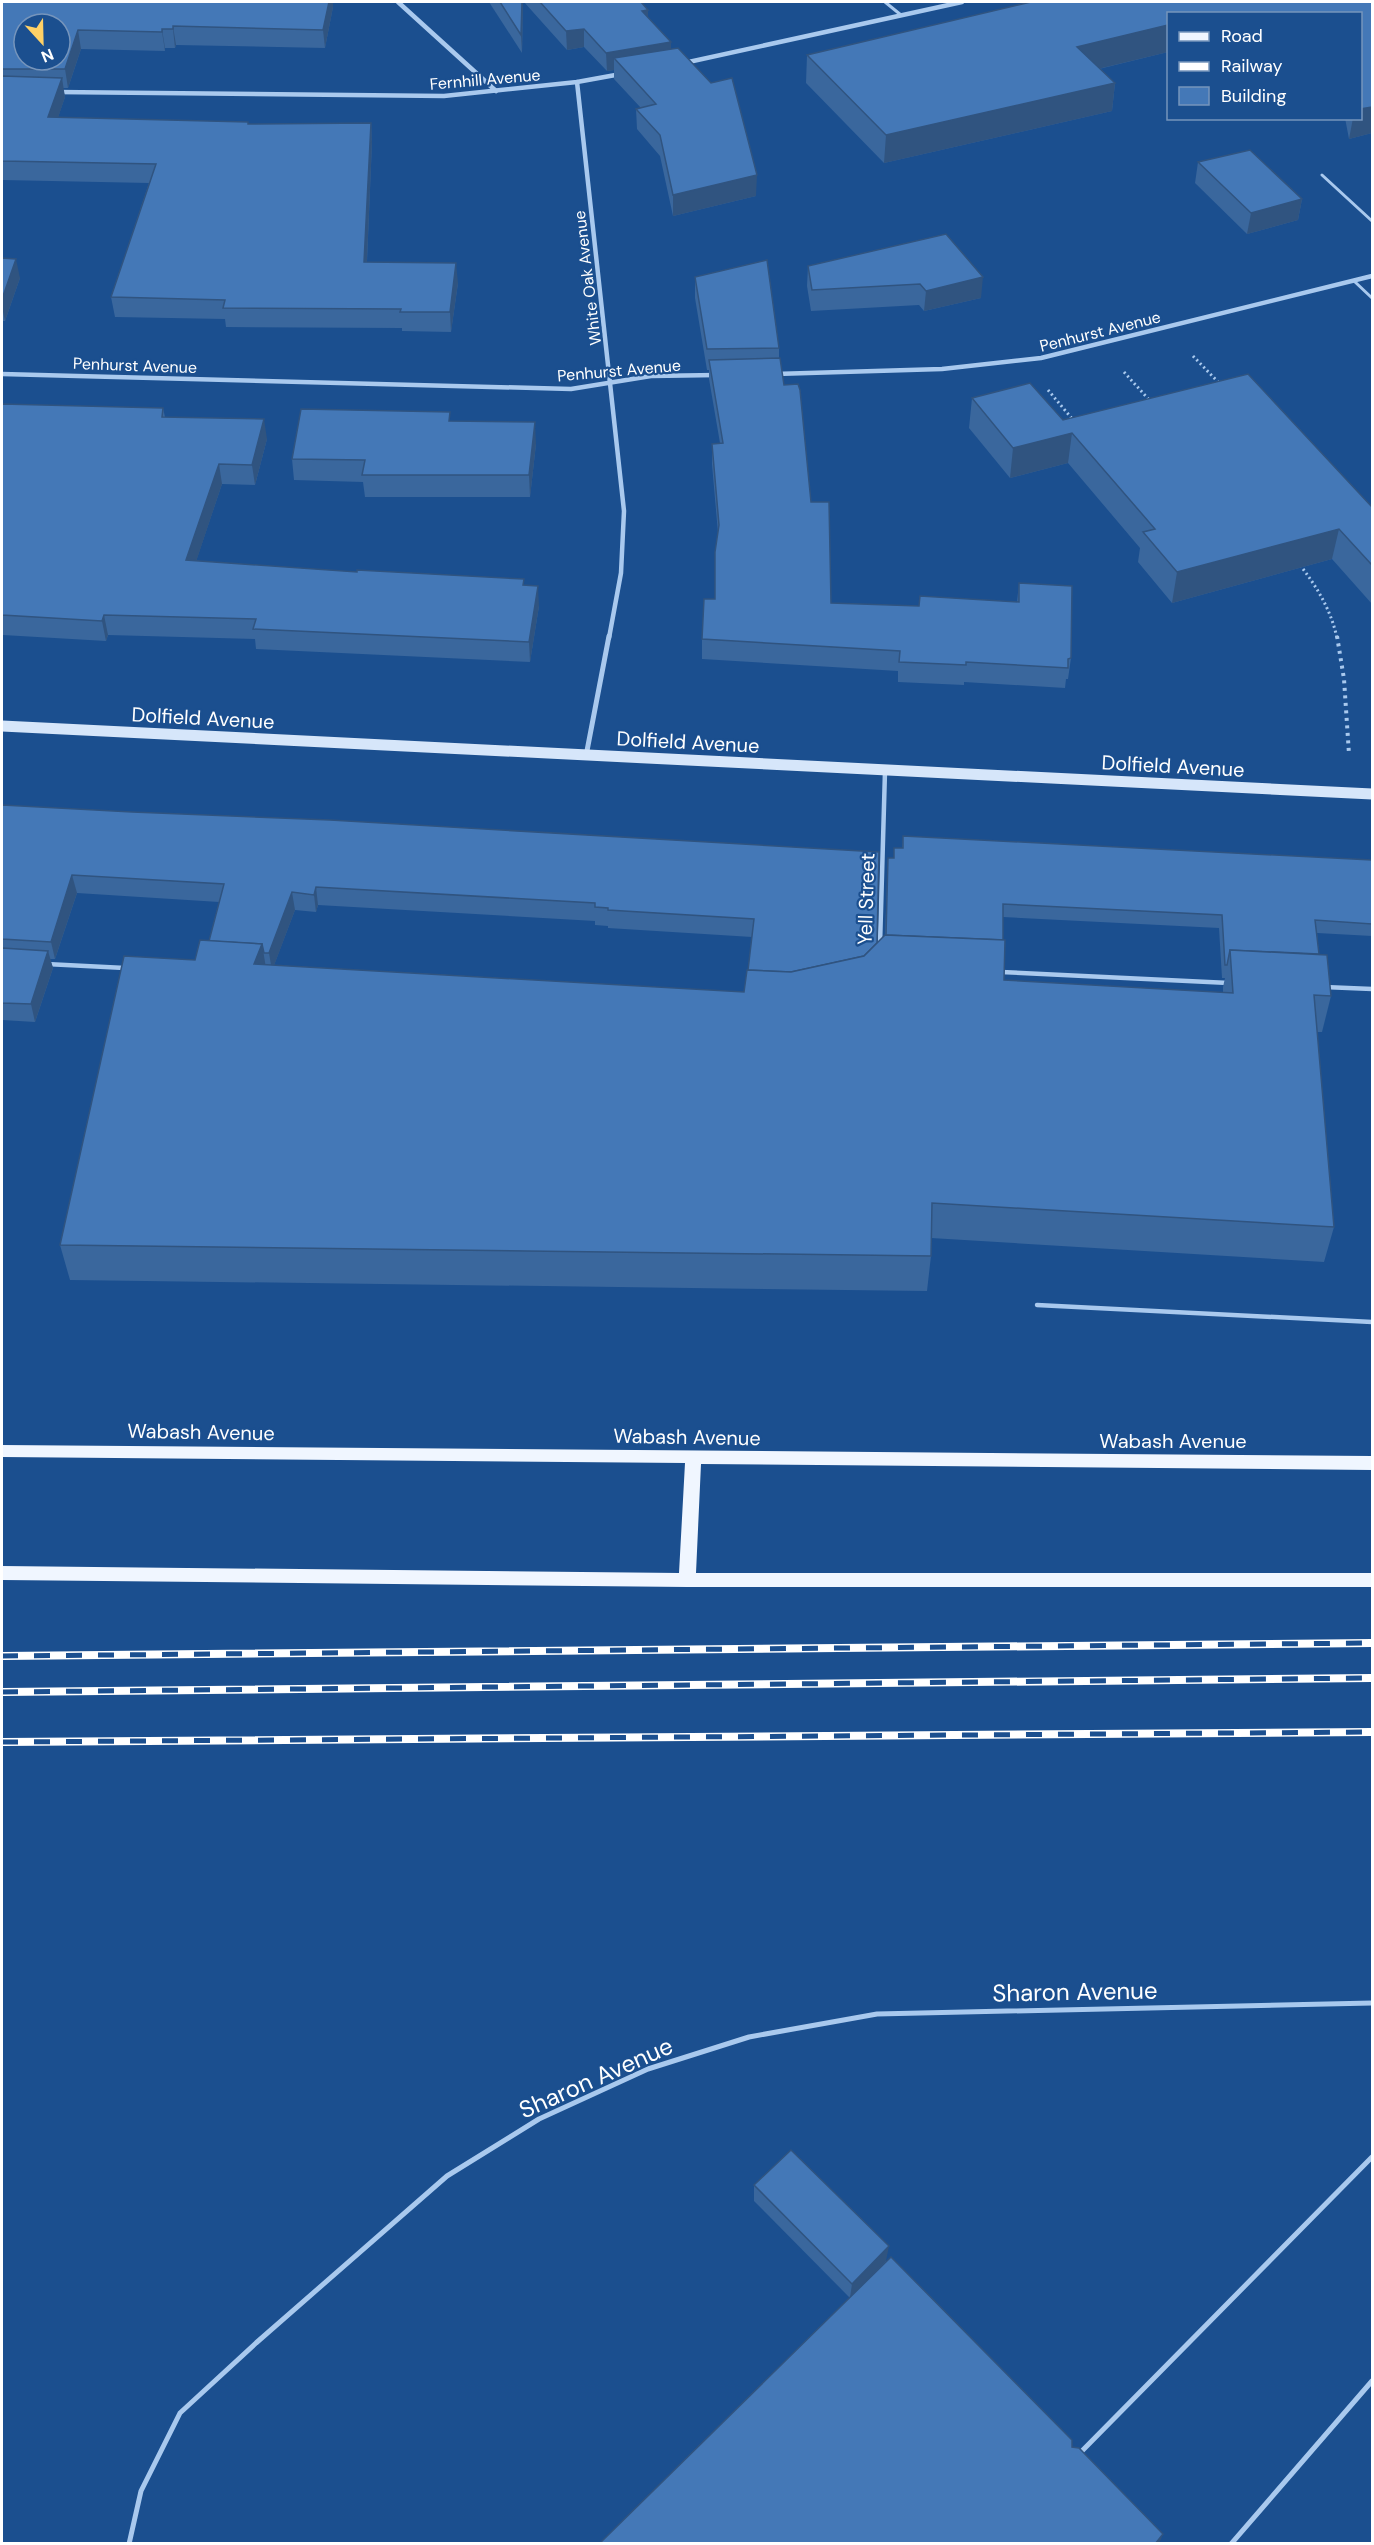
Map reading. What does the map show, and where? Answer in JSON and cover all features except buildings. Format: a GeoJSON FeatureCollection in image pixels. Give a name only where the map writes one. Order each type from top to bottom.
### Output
{"type":"FeatureCollection","features":[{"type":"Feature","properties":{"kind":"main road","name":"Wabash Avenue"},"geometry":{"type":"LineString","coordinates":[[2,1451],[1372,1463]]}},
{"type":"Feature","properties":{"kind":"main road"},"geometry":{"type":"LineString","coordinates":[[687,1580],[693,1458]]}},
{"type":"Feature","properties":{"kind":"main road"},"geometry":{"type":"LineString","coordinates":[[2,1573],[687,1580],[1372,1580]]}},
{"type":"Feature","properties":{"kind":"street"},"geometry":{"type":"LineString","coordinates":[[398,2],[496,91]]}},
{"type":"Feature","properties":{"kind":"street"},"geometry":{"type":"LineString","coordinates":[[674,65],[962,2]]}},
{"type":"Feature","properties":{"kind":"street","name":"Fernhill Avenue"},"geometry":{"type":"LineString","coordinates":[[49,92],[444,96],[577,82],[631,73]]}},
{"type":"Feature","properties":{"kind":"street","name":"White Oak Avenue"},"geometry":{"type":"LineString","coordinates":[[577,82],[624,511],[621,573],[586,756]]}},
{"type":"Feature","properties":{"kind":"street","name":"Penhurst Avenue"},"geometry":{"type":"LineString","coordinates":[[767,374],[929,371],[1041,358],[1372,276]]}},
{"type":"Feature","properties":{"kind":"street","name":"Penhurst Avenue"},"geometry":{"type":"LineString","coordinates":[[2,374],[571,389],[651,376],[721,375]]}},
{"type":"Feature","properties":{"kind":"street","name":"Dolfield Avenue"},"geometry":{"type":"LineString","coordinates":[[2,726],[1372,794]]}},
{"type":"Feature","properties":{"kind":"lane"},"geometry":{"type":"LineString","coordinates":[[885,2],[901,15]]}},
{"type":"Feature","properties":{"kind":"lane"},"geometry":{"type":"LineString","coordinates":[[1322,175],[1372,220]]}},
{"type":"Feature","properties":{"kind":"lane"},"geometry":{"type":"LineString","coordinates":[[1354,281],[1372,298]]}},
{"type":"Feature","properties":{"kind":"lane","name":"Yell Street"},"geometry":{"type":"LineString","coordinates":[[880,955],[885,769]]}},
{"type":"Feature","properties":{"kind":"lane"},"geometry":{"type":"LineString","coordinates":[[37,963],[133,968]]}},
{"type":"Feature","properties":{"kind":"lane"},"geometry":{"type":"LineString","coordinates":[[999,972],[1236,983]]}},
{"type":"Feature","properties":{"kind":"lane"},"geometry":{"type":"LineString","coordinates":[[1316,987],[1372,989]]}},
{"type":"Feature","properties":{"kind":"lane"},"geometry":{"type":"LineString","coordinates":[[1037,1305],[1372,1322]]}},
{"type":"Feature","properties":{"kind":"lane","name":"Sharon Avenue"},"geometry":{"type":"LineString","coordinates":[[129,2544],[141,2491],[180,2413],[256,2343],[447,2176],[539,2119],[648,2068],[749,2037],[877,2014],[1372,2003]]}},
{"type":"Feature","properties":{"kind":"lane"},"geometry":{"type":"LineString","coordinates":[[1075,2459],[1372,2157]]}},
{"type":"Feature","properties":{"kind":"lane"},"geometry":{"type":"LineString","coordinates":[[1231,2544],[1372,2381]]}},
{"type":"Feature","properties":{"kind":"path"},"geometry":{"type":"LineString","coordinates":[[1187,350],[1225,390]]}},
{"type":"Feature","properties":{"kind":"path"},"geometry":{"type":"LineString","coordinates":[[1119,366],[1156,407]]}},
{"type":"Feature","properties":{"kind":"path"},"geometry":{"type":"LineString","coordinates":[[1042,383],[1078,424]]}},
{"type":"Feature","properties":{"kind":"path"},"geometry":{"type":"LineString","coordinates":[[1297,562],[1321,592],[1333,618],[1341,658],[1349,754]]}},
{"type":"Feature","properties":{"kind":"railway"},"geometry":{"type":"LineString","coordinates":[[2,1656],[1372,1643]]}},
{"type":"Feature","properties":{"kind":"railway"},"geometry":{"type":"LineString","coordinates":[[2,1692],[1372,1678]]}},
{"type":"Feature","properties":{"kind":"railway"},"geometry":{"type":"LineString","coordinates":[[2,1742],[1372,1732]]}}]}
